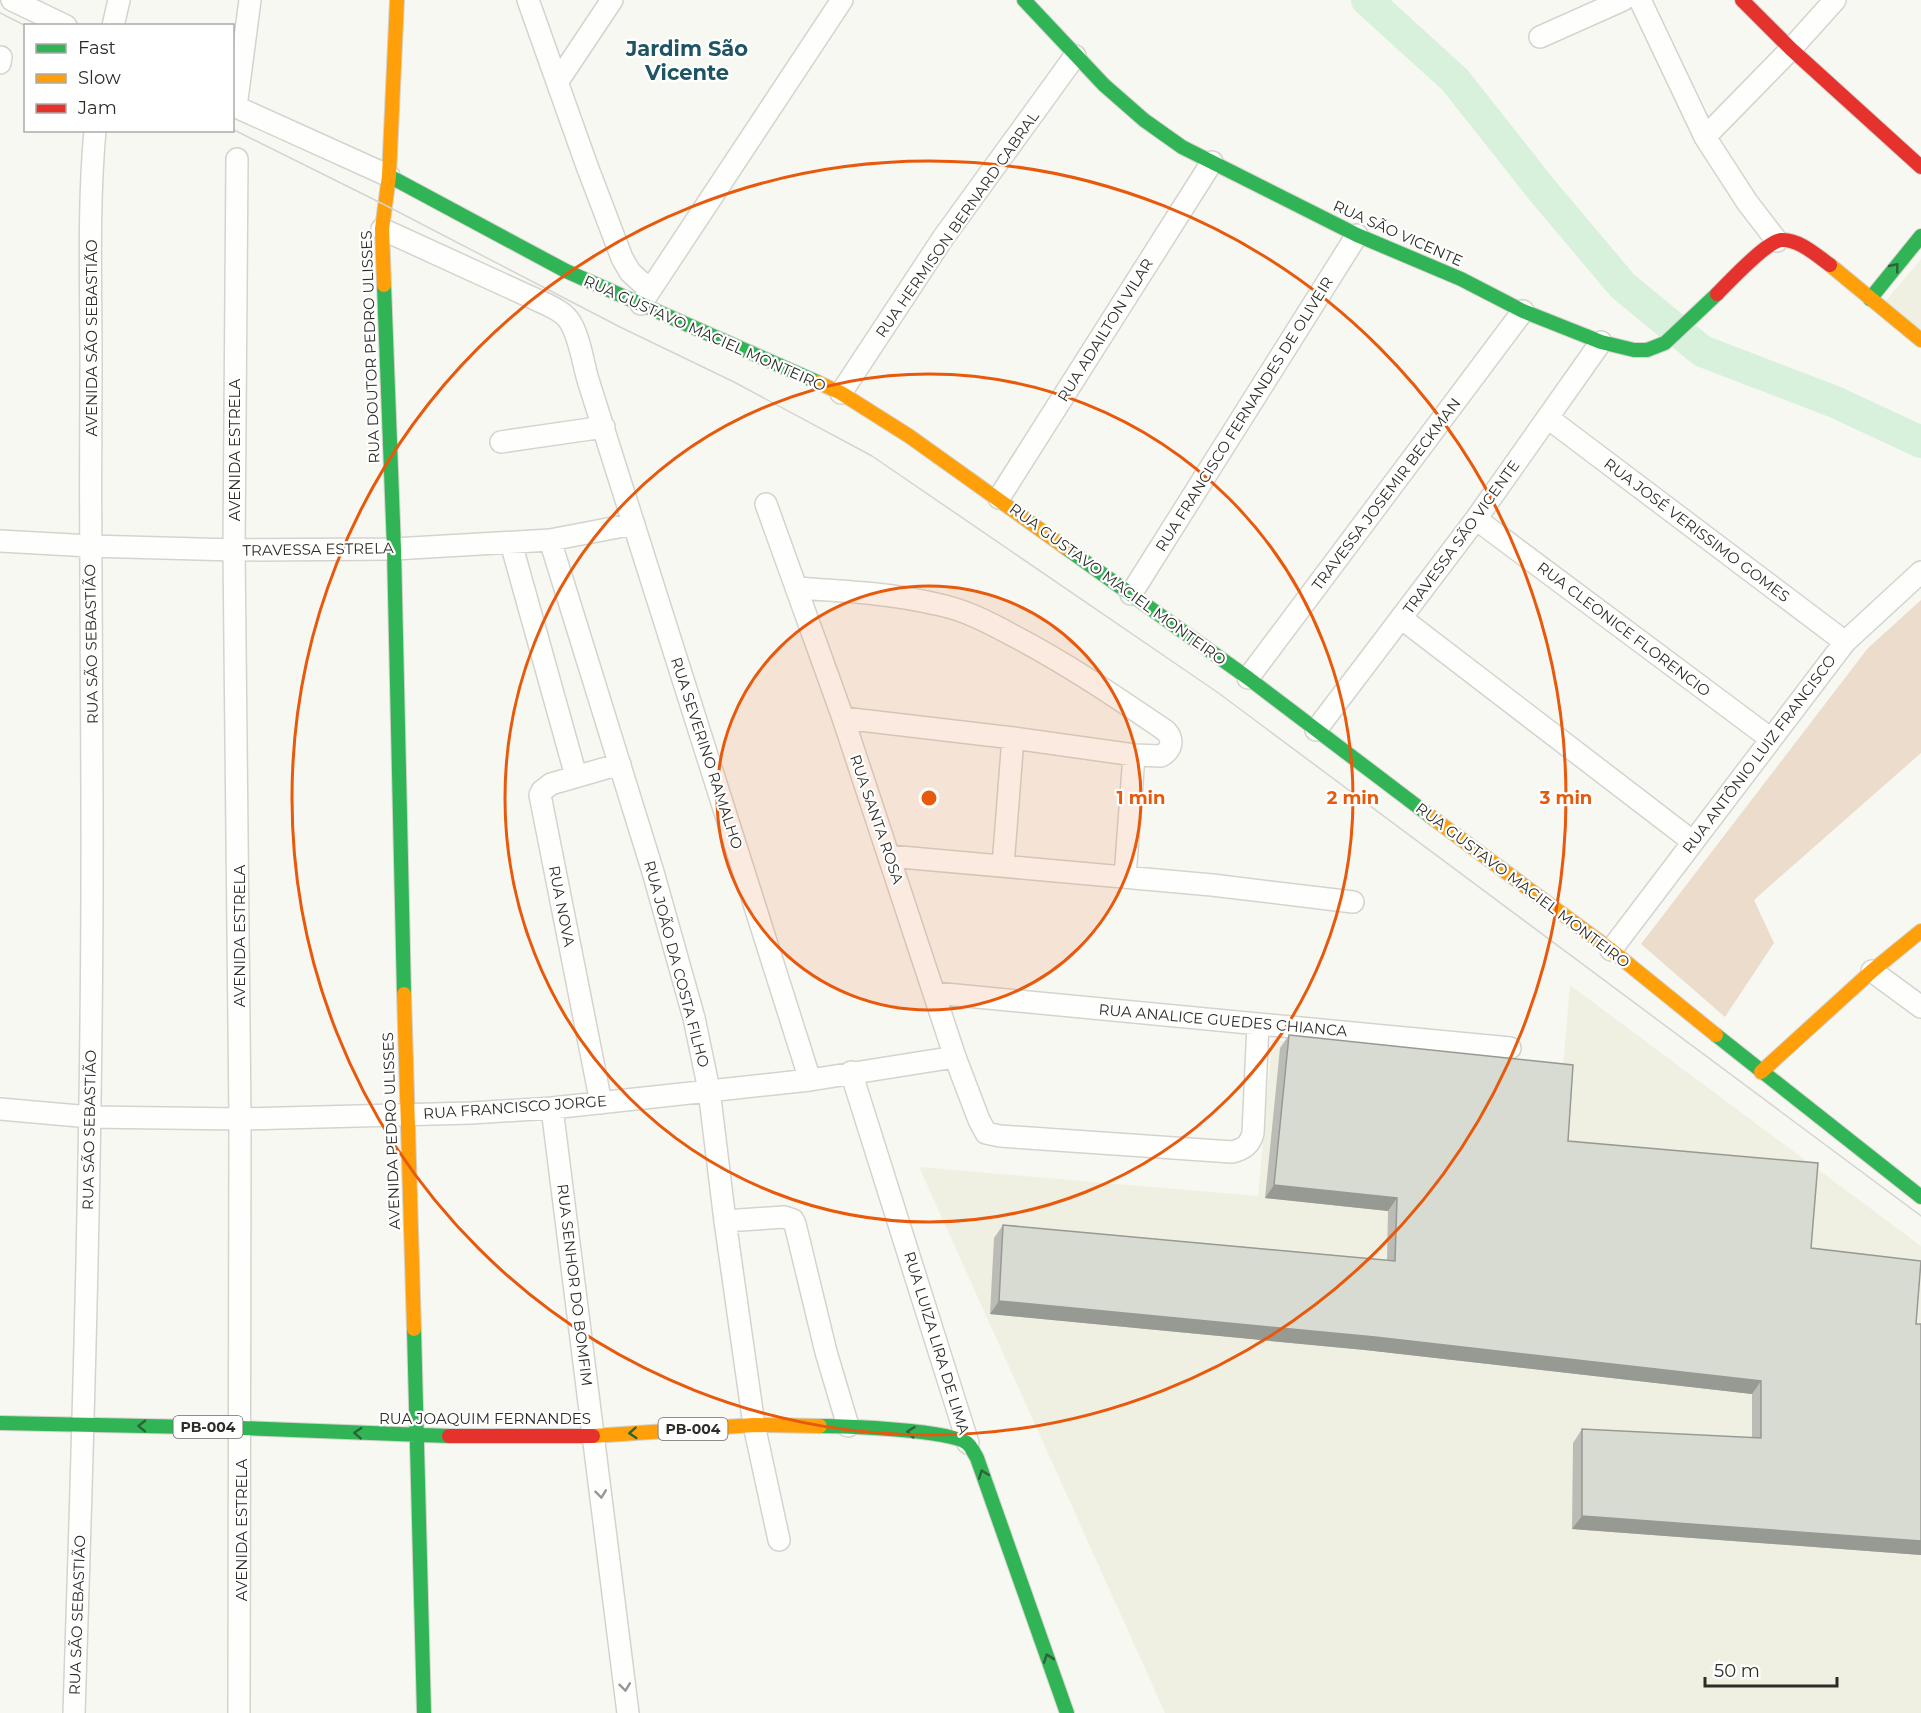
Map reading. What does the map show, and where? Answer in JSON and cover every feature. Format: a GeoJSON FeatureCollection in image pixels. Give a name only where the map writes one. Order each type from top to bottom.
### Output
{"type":"FeatureCollection","features":[{"type":"Feature","properties":{"kind":"street"},"geometry":{"type":"LineString","coordinates":[[12,0],[62,24]]}},
{"type":"Feature","properties":{"kind":"street"},"geometry":{"type":"LineString","coordinates":[[113,24],[119,0]]}},
{"type":"Feature","properties":{"kind":"street"},"geometry":{"type":"LineString","coordinates":[[234,106],[250,0]]}},
{"type":"Feature","properties":{"kind":"street","name":"RUA DOUTOR PEDRO ULISSES"},"geometry":{"type":"LineString","coordinates":[[394,549],[382,230],[389,176],[397,0]]}},
{"type":"Feature","properties":{"kind":"street"},"geometry":{"type":"LineString","coordinates":[[528,0],[622,258],[630,272],[641,282],[646,296]]}},
{"type":"Feature","properties":{"kind":"street"},"geometry":{"type":"LineString","coordinates":[[558,81],[612,0]]}},
{"type":"Feature","properties":{"kind":"street"},"geometry":{"type":"LineString","coordinates":[[646,296],[842,0]]}},
{"type":"Feature","properties":{"kind":"street","name":"RUA SÃO VICENTE"},"geometry":{"type":"LineString","coordinates":[[1024,0],[1104,85],[1144,120],[1182,147],[1357,235],[1461,279],[1524,311],[1601,342],[1634,350],[1647,350],[1665,343],[1765,248],[1777,241]]}},
{"type":"Feature","properties":{"kind":"street"},"geometry":{"type":"LineString","coordinates":[[1539,37],[1623,0]]}},
{"type":"Feature","properties":{"kind":"street"},"geometry":{"type":"LineString","coordinates":[[1640,0],[1705,137],[1736,186],[1777,241],[1790,241],[1803,246],[1835,269],[1921,340]]}},
{"type":"Feature","properties":{"kind":"street"},"geometry":{"type":"LineString","coordinates":[[1742,0],[1921,167]]}},
{"type":"Feature","properties":{"kind":"street"},"geometry":{"type":"LineString","coordinates":[[1705,137],[1835,0]]}},
{"type":"Feature","properties":{"kind":"street","name":"RUA HERMISON BERNARD CABRAL"},"geometry":{"type":"LineString","coordinates":[[841,393],[943,238],[1075,56]]}},
{"type":"Feature","properties":{"kind":"street","name":"RUA GUSTAVO MACIEL MONTEIRO"},"geometry":{"type":"LineString","coordinates":[[234,106],[389,176],[566,271],[646,296],[841,393],[909,436],[999,498],[1248,678],[1611,950],[1761,1072],[1921,1197]]}},
{"type":"Feature","properties":{"kind":"street","name":"AVENIDA SÃO SEBASTIÃO"},"geometry":{"type":"LineString","coordinates":[[90,546],[91,278],[95,132]]}},
{"type":"Feature","properties":{"kind":"street","name":"AVENIDA ESTRELA"},"geometry":{"type":"LineString","coordinates":[[237,159],[234,550],[240,1119],[240,1713]]}},
{"type":"Feature","properties":{"kind":"street","name":"RUA ADAILTON VILAR"},"geometry":{"type":"LineString","coordinates":[[999,498],[1212,162]]}},
{"type":"Feature","properties":{"kind":"street","name":"RUA SEVERINO RAMALHO"},"geometry":{"type":"LineString","coordinates":[[382,230],[561,312],[569,320],[810,1080]]}},
{"type":"Feature","properties":{"kind":"street","name":"RUA FRANCISCO FERNANDES DE OLIVEIR"},"geometry":{"type":"LineString","coordinates":[[1131,594],[1357,235]]}},
{"type":"Feature","properties":{"kind":"street"},"geometry":{"type":"LineString","coordinates":[[1870,298],[1921,236]]}},
{"type":"Feature","properties":{"kind":"street","name":"TRAVESSA JOSEMIR BECKMAN"},"geometry":{"type":"LineString","coordinates":[[1248,678],[1524,311]]}},
{"type":"Feature","properties":{"kind":"street","name":"TRAVESSA SÃO VICENTE"},"geometry":{"type":"LineString","coordinates":[[1316,730],[1476,519],[1601,342]]}},
{"type":"Feature","properties":{"kind":"street","name":"RUA JOSÉ VERISSIMO GOMES"},"geometry":{"type":"LineString","coordinates":[[1548,418],[1845,642]]}},
{"type":"Feature","properties":{"kind":"street"},"geometry":{"type":"LineString","coordinates":[[501,442],[604,427]]}},
{"type":"Feature","properties":{"kind":"street","name":"RUA SANTA ROSA"},"geometry":{"type":"LineString","coordinates":[[766,504],[843,718],[955,1057],[979,1120],[986,1132],[1000,1136],[1116,1145],[1232,1152],[1240,1150],[1246,1147],[1253,1133],[1258,1025]]}},
{"type":"Feature","properties":{"kind":"street","name":"RUA CLEONICE FLORENCIO"},"geometry":{"type":"LineString","coordinates":[[1476,519],[1771,739]]}},
{"type":"Feature","properties":{"kind":"street","name":"TRAVESSA ESTRELA"},"geometry":{"type":"LineString","coordinates":[[0,541],[234,550],[394,549],[550,540],[634,524]]}},
{"type":"Feature","properties":{"kind":"street","name":"RUA JOÃO DA COSTA FILHO"},"geometry":{"type":"LineString","coordinates":[[550,540],[620,764],[694,1018],[709,1090],[754,1425],[779,1540]]}},
{"type":"Feature","properties":{"kind":"street"},"geometry":{"type":"LineString","coordinates":[[511,543],[576,776]]}},
{"type":"Feature","properties":{"kind":"street","name":"RUA SÃO SEBASTIÃO"},"geometry":{"type":"LineString","coordinates":[[74,1713],[83,1425],[93,911],[90,546]]}},
{"type":"Feature","properties":{"kind":"street","name":"AVENIDA PEDRO ULISSES"},"geometry":{"type":"LineString","coordinates":[[394,549],[396,709],[424,1713]]}},
{"type":"Feature","properties":{"kind":"street","name":"RUA ANTÔNIO LUIZ FRANCISCO"},"geometry":{"type":"LineString","coordinates":[[1611,950],[1845,642],[1921,572]]}},
{"type":"Feature","properties":{"kind":"street"},"geometry":{"type":"LineString","coordinates":[[796,588],[883,594],[939,604],[982,619],[1036,647],[1110,693],[1166,731],[1171,736],[1172,743],[1161,756],[1134,755],[843,718]]}},
{"type":"Feature","properties":{"kind":"street"},"geometry":{"type":"LineString","coordinates":[[1401,618],[1692,841]]}},
{"type":"Feature","properties":{"kind":"street"},"geometry":{"type":"LineString","coordinates":[[1003,866],[1013,738]]}},
{"type":"Feature","properties":{"kind":"street"},"geometry":{"type":"LineString","coordinates":[[1125,877],[1134,755]]}},
{"type":"Feature","properties":{"kind":"street","name":"RUA NOVA"},"geometry":{"type":"LineString","coordinates":[[601,1103],[540,795],[551,784],[620,764]]}},
{"type":"Feature","properties":{"kind":"street"},"geometry":{"type":"LineString","coordinates":[[889,856],[1125,877],[1353,902]]}},
{"type":"Feature","properties":{"kind":"street"},"geometry":{"type":"LineString","coordinates":[[1761,1072],[1872,971],[1921,931]]}},
{"type":"Feature","properties":{"kind":"street"},"geometry":{"type":"LineString","coordinates":[[1872,971],[1921,1008]]}},
{"type":"Feature","properties":{"kind":"street","name":"RUA ANALICE GUEDES CHIANCA"},"geometry":{"type":"LineString","coordinates":[[935,993],[1510,1048]]}},
{"type":"Feature","properties":{"kind":"street","name":"RUA FRANCISCO JORGE"},"geometry":{"type":"LineString","coordinates":[[0,1109],[90,1117],[240,1119],[552,1108],[810,1080],[955,1057]]}},
{"type":"Feature","properties":{"kind":"street","name":"RUA LUIZA LIRA DE LIMA"},"geometry":{"type":"LineString","coordinates":[[851,1072],[968,1443],[977,1458],[1067,1713]]}},
{"type":"Feature","properties":{"kind":"street","name":"RUA SENHOR DO BOMFIM"},"geometry":{"type":"LineString","coordinates":[[552,1108],[628,1713]]}},
{"type":"Feature","properties":{"kind":"street"},"geometry":{"type":"LineString","coordinates":[[725,1221],[784,1217],[793,1220],[826,1352],[848,1426]]}},
{"type":"Feature","properties":{"kind":"street","name":"RUA JOAQUIM FERNANDES"},"geometry":{"type":"LineString","coordinates":[[0,1422],[241,1428],[417,1436],[594,1436],[754,1425],[848,1426],[950,1436],[968,1443]]}},
{"type":"Feature","properties":{"kind":"shaded area"},"geometry":{"type":"Polygon","coordinates":[[[1921,259],[1921,330],[1884,303],[1921,259]]]}},
{"type":"Feature","properties":{"kind":"shaded area"},"geometry":{"type":"Polygon","coordinates":[[[1921,600],[1921,753],[1754,900],[1774,943],[1725,1017],[1641,944],[1868,648],[1921,600]]]}},
{"type":"Feature","properties":{"kind":"shaded area"},"geometry":{"type":"Polygon","coordinates":[[[1570,985],[1921,1246],[1921,1713],[1165,1713],[919,1167],[1258,1196],[1272,1040],[1563,1066],[1570,985]]]}},
{"type":"Feature","properties":{"kind":"building"},"geometry":{"type":"Polygon","coordinates":[[[1289,1035],[1573,1065],[1568,1141],[1818,1163],[1811,1248],[1921,1261],[1916,1324],[1921,1324],[1921,1541],[1582,1516],[1582,1429],[1761,1438],[1761,1381],[1375,1337],[999,1301],[1003,1225],[1395,1261],[1397,1198],[1274,1185],[1289,1035]]]}},
{"type":"Feature","properties":{"kind":"waterway"},"geometry":{"type":"LineString","coordinates":[[1367,0],[1455,80],[1542,190],[1623,286],[1702,351],[1835,402],[1921,442]]}},
{"type":"Feature","properties":{"kind":"tram line"},"geometry":{"type":"LineString","coordinates":[[0,13],[24,25]]}},
{"type":"Feature","properties":{"kind":"tram line"},"geometry":{"type":"LineString","coordinates":[[234,130],[385,205],[620,327],[734,382],[872,456],[1217,692],[1921,1216]]}},
{"type":"Feature","properties":{"kind":"traffic: fast"},"geometry":{"type":"LineString","coordinates":[[1024,0],[1104,85],[1144,120],[1182,147],[1357,235],[1461,279],[1523,311],[1601,342],[1634,350],[1647,350],[1665,343],[1717,294]]}},
{"type":"Feature","properties":{"kind":"traffic: fast"},"geometry":{"type":"LineString","coordinates":[[389,176],[566,271],[817,382]]}},
{"type":"Feature","properties":{"kind":"traffic: fast"},"geometry":{"type":"LineString","coordinates":[[1870,299],[1921,236]]}},
{"type":"Feature","properties":{"kind":"traffic: fast"},"geometry":{"type":"LineString","coordinates":[[384,285],[394,549],[404,994]]}},
{"type":"Feature","properties":{"kind":"traffic: fast"},"geometry":{"type":"LineString","coordinates":[[1066,548],[1248,678],[1430,816]]}},
{"type":"Feature","properties":{"kind":"traffic: fast"},"geometry":{"type":"LineString","coordinates":[[1716,1035],[1921,1197]]}},
{"type":"Feature","properties":{"kind":"traffic: fast"},"geometry":{"type":"LineString","coordinates":[[414,1329],[424,1713]]}},
{"type":"Feature","properties":{"kind":"traffic: fast"},"geometry":{"type":"LineString","coordinates":[[0,1423],[241,1428],[449,1436]]}},
{"type":"Feature","properties":{"kind":"traffic: fast"},"geometry":{"type":"LineString","coordinates":[[820,1426],[919,1432],[957,1439],[968,1444],[977,1458],[1067,1713]]}},
{"type":"Feature","properties":{"kind":"traffic: slow"},"geometry":{"type":"LineString","coordinates":[[384,285],[382,229],[389,176],[397,0]]}},
{"type":"Feature","properties":{"kind":"traffic: slow"},"geometry":{"type":"LineString","coordinates":[[1830,265],[1921,340]]}},
{"type":"Feature","properties":{"kind":"traffic: slow"},"geometry":{"type":"LineString","coordinates":[[817,382],[841,393],[909,436],[1066,548]]}},
{"type":"Feature","properties":{"kind":"traffic: slow"},"geometry":{"type":"LineString","coordinates":[[1430,816],[1611,950],[1716,1035]]}},
{"type":"Feature","properties":{"kind":"traffic: slow"},"geometry":{"type":"LineString","coordinates":[[1761,1072],[1872,971],[1921,931]]}},
{"type":"Feature","properties":{"kind":"traffic: slow"},"geometry":{"type":"LineString","coordinates":[[404,994],[414,1329]]}},
{"type":"Feature","properties":{"kind":"traffic: slow"},"geometry":{"type":"LineString","coordinates":[[593,1436],[754,1425],[820,1426]]}},
{"type":"Feature","properties":{"kind":"traffic: jam"},"geometry":{"type":"LineString","coordinates":[[1742,0],[1791,49],[1921,167]]}},
{"type":"Feature","properties":{"kind":"traffic: jam"},"geometry":{"type":"LineString","coordinates":[[1717,294],[1757,255],[1774,242],[1781,240],[1801,245],[1830,265]]}},
{"type":"Feature","properties":{"kind":"traffic: jam"},"geometry":{"type":"LineString","coordinates":[[449,1436],[593,1436]]}},
{"type":"Feature","properties":{"kind":"district","name":"Jardim São Vicente"},"geometry":{"type":"Point","coordinates":[687,60]}}]}
